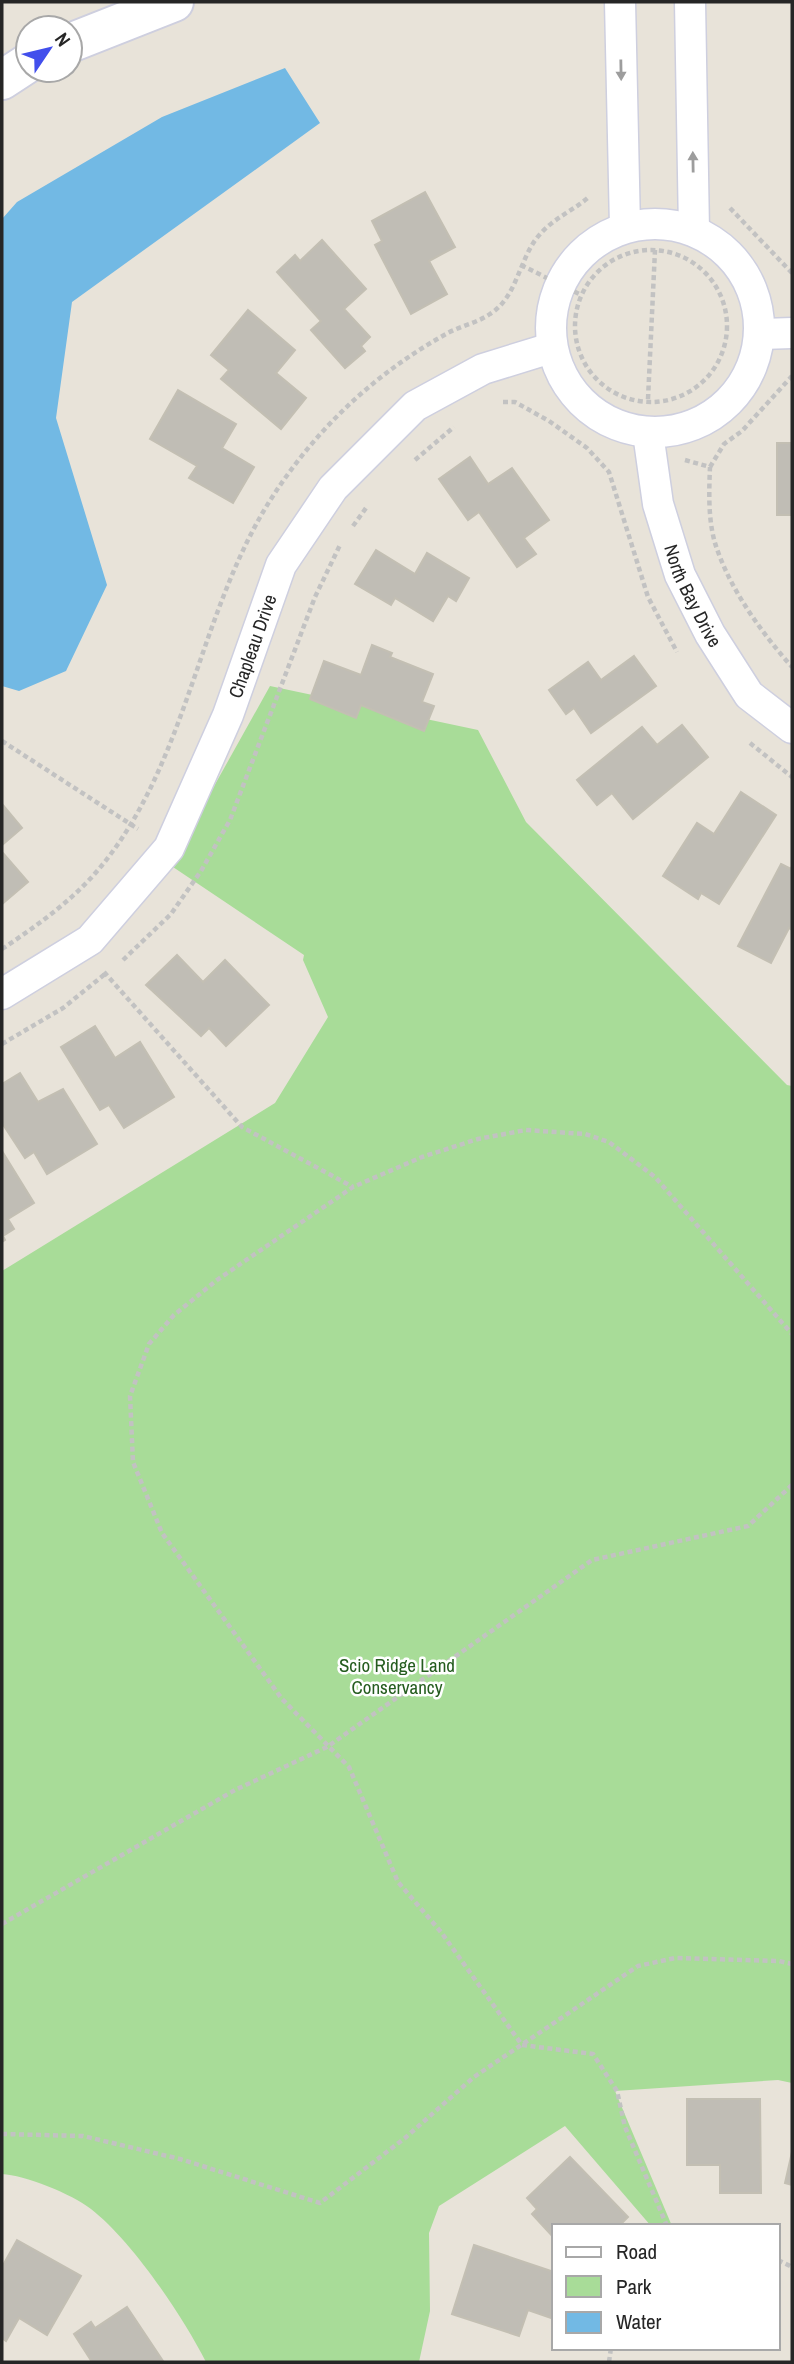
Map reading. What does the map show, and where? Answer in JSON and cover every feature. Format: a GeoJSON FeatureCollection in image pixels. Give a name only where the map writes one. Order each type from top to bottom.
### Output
{"type":"FeatureCollection","features":[{"type":"Feature","properties":{"kind":"street"},"geometry":{"type":"LineString","coordinates":[[84,37],[174,2]]}},
{"type":"Feature","properties":{"kind":"street"},"geometry":{"type":"LineString","coordinates":[[620,2],[625,227]]}},
{"type":"Feature","properties":{"kind":"street"},"geometry":{"type":"LineString","coordinates":[[690,2],[694,231]]}},
{"type":"Feature","properties":{"kind":"street"},"geometry":{"type":"LineString","coordinates":[[660,223],[694,231],[730,255],[753,291],[759,334],[752,366],[736,395],[711,417],[650,448],[585,407],[563,380],[551,348],[554,296],[571,290],[581,253],[625,227],[660,223]]}},
{"type":"Feature","properties":{"kind":"street"},"geometry":{"type":"LineString","coordinates":[[759,334],[792,333]]}},
{"type":"Feature","properties":{"kind":"street","name":"Chapleau Drive"},"geometry":{"type":"LineString","coordinates":[[2,994],[90,940],[169,848],[228,715],[281,565],[333,488],[415,406],[483,369],[551,348]]}},
{"type":"Feature","properties":{"kind":"street","name":"North Bay Drive"},"geometry":{"type":"LineString","coordinates":[[650,448],[658,504],[680,575],[710,634],[749,695],[792,729]]}},
{"type":"Feature","properties":{"kind":"path"},"geometry":{"type":"LineString","coordinates":[[648,401],[655,250]]}},
{"type":"Feature","properties":{"kind":"path"},"geometry":{"type":"LineString","coordinates":[[655,250],[677,254],[696,264],[712,279],[722,298],[727,318],[727,339],[720,359],[709,376],[693,390],[674,399],[631,400],[611,391],[593,376],[581,356],[575,335],[576,312],[571,290],[613,259],[634,251],[655,250]]}},
{"type":"Feature","properties":{"kind":"path"},"geometry":{"type":"LineString","coordinates":[[521,265],[571,290]]}},
{"type":"Feature","properties":{"kind":"path"},"geometry":{"type":"LineString","coordinates":[[792,376],[742,432],[724,444],[710,467],[715,542],[729,576],[749,610],[792,667]]}},
{"type":"Feature","properties":{"kind":"path"},"geometry":{"type":"LineString","coordinates":[[489,401],[515,402],[549,421],[587,448],[609,472],[616,488],[626,536],[648,597],[682,659]]}},
{"type":"Feature","properties":{"kind":"path"},"geometry":{"type":"LineString","coordinates":[[407,466],[456,425]]}},
{"type":"Feature","properties":{"kind":"path"},"geometry":{"type":"LineString","coordinates":[[609,472],[650,448],[710,467]]}},
{"type":"Feature","properties":{"kind":"path"},"geometry":{"type":"LineString","coordinates":[[2,1044],[63,1007],[106,974],[172,914],[230,820],[315,597],[341,544],[368,505]]}},
{"type":"Feature","properties":{"kind":"path"},"geometry":{"type":"LineString","coordinates":[[746,739],[771,763],[792,778]]}},
{"type":"Feature","properties":{"kind":"path"},"geometry":{"type":"LineString","coordinates":[[2,741],[169,848]]}},
{"type":"Feature","properties":{"kind":"path"},"geometry":{"type":"LineString","coordinates":[[79,946],[243,1127],[353,1187]]}},
{"type":"Feature","properties":{"kind":"path"},"geometry":{"type":"LineString","coordinates":[[666,2224],[625,2127],[617,2091],[593,2054],[522,2045],[441,1932],[398,1882],[349,1768],[282,1699],[162,1533],[133,1462],[130,1396],[149,1344],[174,1315],[217,1280],[353,1187],[422,1157],[478,1139],[526,1130],[560,1130],[608,1142],[655,1177],[792,1334]]}},
{"type":"Feature","properties":{"kind":"path"},"geometry":{"type":"LineString","coordinates":[[2,1924],[235,1790],[327,1747],[592,1560],[748,1526],[792,1485]]}},
{"type":"Feature","properties":{"kind":"path"},"geometry":{"type":"LineString","coordinates":[[2,2134],[83,2136],[180,2159],[320,2203],[405,2138],[474,2077],[638,1966],[675,1958],[779,1961],[792,1964]]}},
{"type":"Feature","properties":{"kind":"green space","name":"Scio Ridge Land Conservancy"},"geometry":{"type":"Polygon","coordinates":[[[270,686],[478,730],[526,822],[787,1085],[792,1086],[792,2083],[778,2080],[615,2091],[671,2224],[649,2224],[565,2126],[439,2206],[429,2233],[430,2311],[419,2362],[206,2362],[155,2280],[107,2223],[83,2203],[60,2192],[23,2178],[2,2174],[2,1271],[275,1103],[328,1017],[303,960],[304,955],[170,865],[270,686]]]}},
{"type":"Feature","properties":{"kind":"water"},"geometry":{"type":"Polygon","coordinates":[[[285,68],[320,123],[72,302],[56,418],[107,585],[66,671],[19,691],[2,686],[2,219],[17,202],[162,117],[285,68]]]}},
{"type":"Feature","properties":{"kind":"building"},"geometry":{"type":"Polygon","coordinates":[[[425,192],[455,247],[429,261],[447,294],[411,314],[375,245],[382,241],[372,221],[425,192]]]}},
{"type":"Feature","properties":{"kind":"building"},"geometry":{"type":"Polygon","coordinates":[[[322,240],[366,289],[344,309],[370,337],[361,346],[365,351],[345,368],[311,330],[321,321],[277,272],[295,255],[300,261],[322,240]]]}},
{"type":"Feature","properties":{"kind":"building"},"geometry":{"type":"Polygon","coordinates":[[[248,310],[295,350],[276,373],[306,398],[281,429],[221,379],[229,370],[211,355],[248,310]]]}},
{"type":"Feature","properties":{"kind":"building"},"geometry":{"type":"Polygon","coordinates":[[[178,390],[236,424],[222,448],[254,467],[233,503],[189,478],[197,466],[150,439],[178,390]]]}},
{"type":"Feature","properties":{"kind":"building"},"geometry":{"type":"Polygon","coordinates":[[[777,443],[792,443],[792,515],[777,515],[777,443]]]}},
{"type":"Feature","properties":{"kind":"building"},"geometry":{"type":"Polygon","coordinates":[[[470,457],[488,484],[512,468],[549,520],[524,538],[536,554],[517,567],[479,512],[468,520],[439,479],[470,457]]]}},
{"type":"Feature","properties":{"kind":"building"},"geometry":{"type":"Polygon","coordinates":[[[376,550],[415,574],[427,553],[469,578],[456,601],[448,596],[433,621],[395,598],[391,605],[355,584],[376,550]]]}},
{"type":"Feature","properties":{"kind":"building"},"geometry":{"type":"Polygon","coordinates":[[[372,645],[392,653],[390,657],[433,674],[422,702],[434,706],[424,731],[361,705],[356,718],[310,699],[324,661],[361,675],[372,645]]]}},
{"type":"Feature","properties":{"kind":"building"},"geometry":{"type":"Polygon","coordinates":[[[634,656],[656,686],[591,733],[574,708],[566,714],[549,690],[588,662],[601,680],[634,656]]]}},
{"type":"Feature","properties":{"kind":"building"},"geometry":{"type":"Polygon","coordinates":[[[682,725],[708,757],[633,819],[612,793],[597,805],[577,780],[642,727],[657,745],[682,725]]]}},
{"type":"Feature","properties":{"kind":"building"},"geometry":{"type":"Polygon","coordinates":[[[741,792],[776,815],[719,904],[701,893],[698,899],[663,876],[697,823],[714,834],[741,792]]]}},
{"type":"Feature","properties":{"kind":"building"},"geometry":{"type":"Polygon","coordinates":[[[2,804],[22,828],[2,845],[2,804]]]}},
{"type":"Feature","properties":{"kind":"building"},"geometry":{"type":"Polygon","coordinates":[[[2,852],[28,882],[2,904],[2,852]]]}},
{"type":"Feature","properties":{"kind":"building"},"geometry":{"type":"Polygon","coordinates":[[[781,864],[791,869],[792,866],[792,930],[789,928],[771,963],[738,946],[781,864]]]}},
{"type":"Feature","properties":{"kind":"building"},"geometry":{"type":"Polygon","coordinates":[[[177,955],[203,982],[225,960],[269,1005],[226,1046],[209,1028],[201,1036],[146,985],[177,955]]]}},
{"type":"Feature","properties":{"kind":"building"},"geometry":{"type":"Polygon","coordinates":[[[95,1026],[115,1058],[140,1042],[174,1097],[124,1128],[109,1105],[100,1110],[61,1047],[95,1026]]]}},
{"type":"Feature","properties":{"kind":"building"},"geometry":{"type":"Polygon","coordinates":[[[20,1073],[38,1102],[63,1089],[97,1144],[47,1174],[34,1152],[25,1158],[2,1123],[2,1084],[20,1073]]]}},
{"type":"Feature","properties":{"kind":"building"},"geometry":{"type":"Polygon","coordinates":[[[2,1151],[34,1203],[8,1219],[14,1229],[3,1236],[5,1240],[2,1242],[2,1151]]]}},
{"type":"Feature","properties":{"kind":"building"},"geometry":{"type":"Polygon","coordinates":[[[687,2099],[760,2099],[761,2193],[720,2193],[720,2165],[687,2165],[687,2099]]]}},
{"type":"Feature","properties":{"kind":"building"},"geometry":{"type":"Polygon","coordinates":[[[792,2152],[792,2185],[785,2183],[792,2152]]]}},
{"type":"Feature","properties":{"kind":"building"},"geometry":{"type":"Polygon","coordinates":[[[570,2157],[628,2217],[621,2224],[552,2224],[552,2236],[532,2214],[537,2209],[527,2198],[570,2157]]]}},
{"type":"Feature","properties":{"kind":"building"},"geometry":{"type":"Polygon","coordinates":[[[17,2240],[81,2276],[47,2335],[19,2318],[6,2341],[2,2338],[2,2267],[17,2240]]]}},
{"type":"Feature","properties":{"kind":"building"},"geometry":{"type":"Polygon","coordinates":[[[474,2245],[552,2271],[551,2318],[528,2310],[519,2336],[452,2314],[474,2245]]]}},
{"type":"Feature","properties":{"kind":"building"},"geometry":{"type":"Polygon","coordinates":[[[127,2307],[163,2361],[92,2362],[74,2334],[91,2322],[95,2328],[127,2307]]]}}]}
